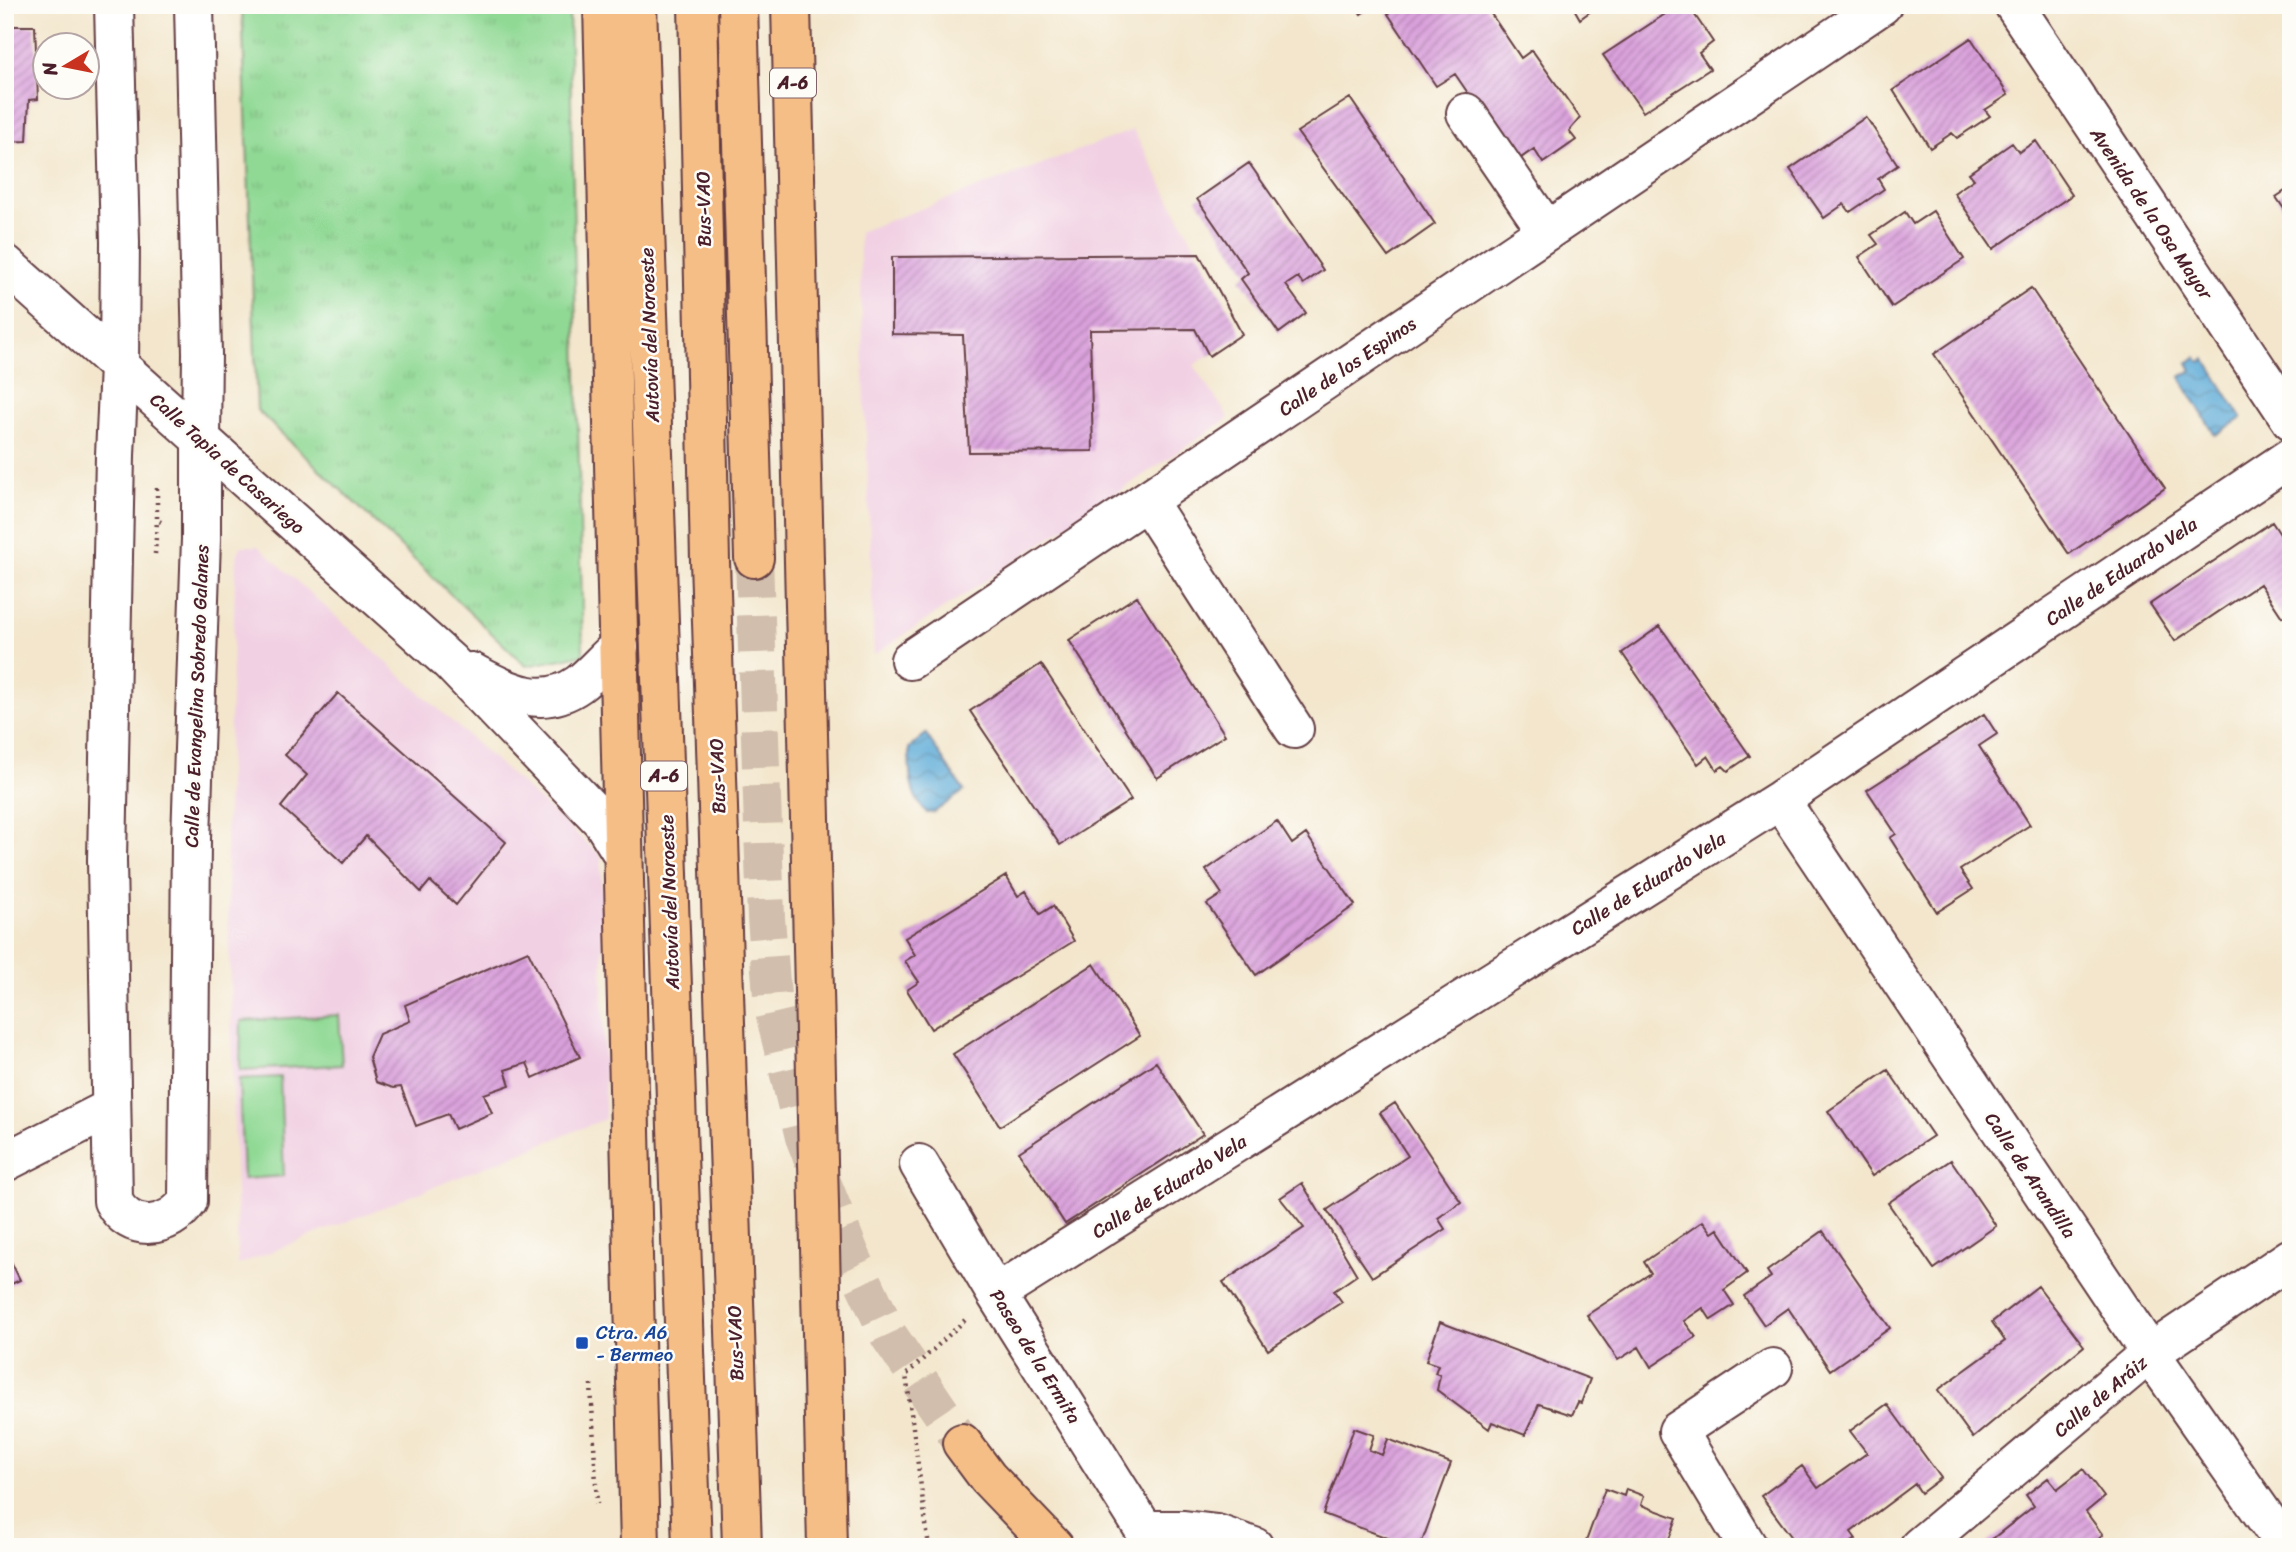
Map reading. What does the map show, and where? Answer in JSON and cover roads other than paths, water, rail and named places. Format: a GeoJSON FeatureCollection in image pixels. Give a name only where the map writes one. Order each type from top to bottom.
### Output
{"type":"FeatureCollection","features":[{"type":"Feature","properties":{"kind":"highway"},"geometry":{"type":"LineString","coordinates":[[603,5],[640,1547]]}},
{"type":"Feature","properties":{"kind":"highway","name":"Autovía del Noroeste"},"geometry":{"type":"LineString","coordinates":[[637,5],[692,1547]]}},
{"type":"Feature","properties":{"kind":"highway","name":"Bus-VAO"},"geometry":{"type":"LineString","coordinates":[[698,5],[711,575],[741,1547]]}},
{"type":"Feature","properties":{"kind":"highway"},"geometry":{"type":"LineString","coordinates":[[738,5],[754,558]]}},
{"type":"Feature","properties":{"kind":"highway","name":"A-6"},"geometry":{"type":"LineString","coordinates":[[790,5],[827,1547]]}},
{"type":"Feature","properties":{"kind":"highway"},"geometry":{"type":"LineString","coordinates":[[795,160],[802,5]]}},
{"type":"Feature","properties":{"kind":"highway"},"geometry":{"type":"LineString","coordinates":[[962,1443],[988,1478],[1054,1547]]}},
{"type":"Feature","properties":{"kind":"street","name":"Calle de Evangelina Sobredo Galanes"},"geometry":{"type":"LineString","coordinates":[[114,5],[120,242],[107,860],[111,1108],[113,1200],[119,1212],[138,1223],[165,1221],[174,1216],[188,1201],[191,839],[201,539],[201,339],[194,5]]}},
{"type":"Feature","properties":{"kind":"street","name":"Calle de los Espinos"},"geometry":{"type":"LineString","coordinates":[[911,660],[1882,5]]}},
{"type":"Feature","properties":{"kind":"street","name":"Avenida de la Osa Mayor"},"geometry":{"type":"LineString","coordinates":[[2014,5],[2291,420]]}},
{"type":"Feature","properties":{"kind":"street"},"geometry":{"type":"LineString","coordinates":[[1466,113],[1547,231]]}},
{"type":"Feature","properties":{"kind":"street","name":"Calle Tapia de Casariego"},"geometry":{"type":"LineString","coordinates":[[5,264],[450,662],[602,821],[622,853]]}},
{"type":"Feature","properties":{"kind":"street","name":"Calle de Eduardo Vela"},"geometry":{"type":"LineString","coordinates":[[996,1294],[1780,800],[2291,457]]}},
{"type":"Feature","properties":{"kind":"street"},"geometry":{"type":"LineString","coordinates":[[1147,501],[1294,729]]}},
{"type":"Feature","properties":{"kind":"street","name":"Calle Tapia de Casariego"},"geometry":{"type":"LineString","coordinates":[[450,662],[515,694],[540,696],[566,691],[580,683],[619,647]]}},
{"type":"Feature","properties":{"kind":"street","name":"Calle de Arandilla"},"geometry":{"type":"LineString","coordinates":[[1780,800],[2150,1353],[2286,1547]]}},
{"type":"Feature","properties":{"kind":"street"},"geometry":{"type":"LineString","coordinates":[[5,1162],[111,1108]]}},
{"type":"Feature","properties":{"kind":"street","name":"Paseo de la Ermita"},"geometry":{"type":"LineString","coordinates":[[919,1164],[996,1294],[1150,1539]]}},
{"type":"Feature","properties":{"kind":"street","name":"Calle de Aráiz"},"geometry":{"type":"LineString","coordinates":[[1919,1547],[2150,1353],[2291,1258]]}},
{"type":"Feature","properties":{"kind":"street"},"geometry":{"type":"LineString","coordinates":[[1748,1547],[1678,1431],[1773,1368]]}},
{"type":"Feature","properties":{"kind":"street"},"geometry":{"type":"LineString","coordinates":[[1150,1539],[1185,1530],[1217,1534],[1254,1547]]}},
{"type":"Feature","properties":{"kind":"water"},"geometry":{"type":"Polygon","coordinates":[[[2196,357],[2200,362],[2205,359],[2242,418],[2215,435],[2180,377],[2192,370],[2188,363],[2196,357]]]}},
{"type":"Feature","properties":{"kind":"water"},"geometry":{"type":"Polygon","coordinates":[[[926,734],[964,791],[933,813],[927,813],[916,798],[910,775],[909,748],[926,734]]]}},
{"type":"Feature","properties":{"kind":"tunnel"},"geometry":{"type":"LineString","coordinates":[[754,558],[766,918],[773,1008],[804,1137],[851,1255],[889,1336],[962,1443]]}},
{"type":"Feature","properties":{"kind":"place","name":"Ctra. A6 - Bermeo"},"geometry":{"type":"Point","coordinates":[582,1343]}}]}
